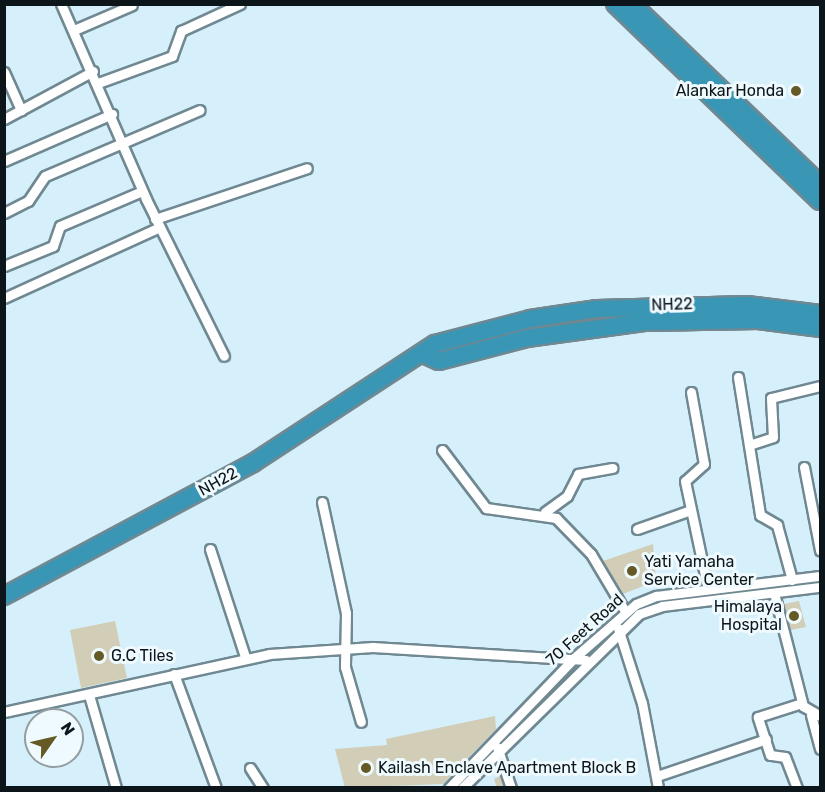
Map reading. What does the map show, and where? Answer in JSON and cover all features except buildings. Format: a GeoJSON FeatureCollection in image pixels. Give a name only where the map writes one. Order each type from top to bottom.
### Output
{"type":"FeatureCollection","features":[{"type":"Feature","properties":{"kind":"highway"},"geometry":{"type":"LineString","coordinates":[[615,4],[820,201]]}},
{"type":"Feature","properties":{"kind":"highway"},"geometry":{"type":"LineString","coordinates":[[632,4],[820,184]]}},
{"type":"Feature","properties":{"kind":"highway","name":"NH22"},"geometry":{"type":"LineString","coordinates":[[4,596],[253,463],[423,354],[435,344],[493,327],[597,309],[747,305],[820,314]]}},
{"type":"Feature","properties":{"kind":"highway","name":"NH22"},"geometry":{"type":"LineString","coordinates":[[423,354],[440,360],[527,338],[646,322],[759,321],[820,328]]}},
{"type":"Feature","properties":{"kind":"street"},"geometry":{"type":"LineString","coordinates":[[61,4],[99,83],[142,191],[224,356]]}},
{"type":"Feature","properties":{"kind":"street"},"geometry":{"type":"LineString","coordinates":[[99,83],[172,56],[181,31],[240,4]]}},
{"type":"Feature","properties":{"kind":"street"},"geometry":{"type":"LineString","coordinates":[[74,30],[132,5]]}},
{"type":"Feature","properties":{"kind":"street"},"geometry":{"type":"LineString","coordinates":[[4,119],[93,71]]}},
{"type":"Feature","properties":{"kind":"street"},"geometry":{"type":"LineString","coordinates":[[4,72],[21,110]]}},
{"type":"Feature","properties":{"kind":"street"},"geometry":{"type":"LineString","coordinates":[[4,213],[28,201],[45,176],[200,110]]}},
{"type":"Feature","properties":{"kind":"street"},"geometry":{"type":"LineString","coordinates":[[4,161],[112,114]]}},
{"type":"Feature","properties":{"kind":"street"},"geometry":{"type":"LineString","coordinates":[[4,298],[157,223],[307,168]]}},
{"type":"Feature","properties":{"kind":"street"},"geometry":{"type":"LineString","coordinates":[[4,266],[55,244],[60,226],[142,191]]}},
{"type":"Feature","properties":{"kind":"street"},"geometry":{"type":"LineString","coordinates":[[738,377],[760,515],[777,525],[792,580]]}},
{"type":"Feature","properties":{"kind":"street"},"geometry":{"type":"LineString","coordinates":[[749,446],[773,437],[771,398],[820,386]]}},
{"type":"Feature","properties":{"kind":"street"},"geometry":{"type":"LineString","coordinates":[[691,392],[704,464],[685,481],[708,589]]}},
{"type":"Feature","properties":{"kind":"street"},"geometry":{"type":"LineString","coordinates":[[442,450],[486,508],[545,512],[591,554],[625,611]]}},
{"type":"Feature","properties":{"kind":"street"},"geometry":{"type":"LineString","coordinates":[[804,467],[820,550]]}},
{"type":"Feature","properties":{"kind":"street"},"geometry":{"type":"LineString","coordinates":[[545,512],[567,496],[578,474],[612,468]]}},
{"type":"Feature","properties":{"kind":"street"},"geometry":{"type":"LineString","coordinates":[[322,502],[346,613],[344,648],[361,722]]}},
{"type":"Feature","properties":{"kind":"street"},"geometry":{"type":"LineString","coordinates":[[637,530],[691,510]]}},
{"type":"Feature","properties":{"kind":"street"},"geometry":{"type":"LineString","coordinates":[[210,549],[245,657]]}},
{"type":"Feature","properties":{"kind":"street","name":"70 Feet Road"},"geometry":{"type":"LineString","coordinates":[[448,788],[586,660],[617,626],[625,611],[656,596],[820,576]]}},
{"type":"Feature","properties":{"kind":"street"},"geometry":{"type":"LineString","coordinates":[[745,584],[746,596]]}},
{"type":"Feature","properties":{"kind":"street","name":"70 Feet Road"},"geometry":{"type":"LineString","coordinates":[[462,788],[496,745],[574,658],[617,626],[657,607],[820,587]]}},
{"type":"Feature","properties":{"kind":"street"},"geometry":{"type":"LineString","coordinates":[[774,592],[802,703],[816,715],[820,749]]}},
{"type":"Feature","properties":{"kind":"street"},"geometry":{"type":"LineString","coordinates":[[617,626],[657,776],[658,788]]}},
{"type":"Feature","properties":{"kind":"street"},"geometry":{"type":"LineString","coordinates":[[4,712],[88,695],[245,657],[344,648],[586,660]]}},
{"type":"Feature","properties":{"kind":"street"},"geometry":{"type":"LineString","coordinates":[[174,674],[216,788]]}},
{"type":"Feature","properties":{"kind":"street"},"geometry":{"type":"LineString","coordinates":[[88,695],[116,788]]}},
{"type":"Feature","properties":{"kind":"street"},"geometry":{"type":"LineString","coordinates":[[797,788],[788,762],[772,757],[765,740],[760,714],[802,703]]}},
{"type":"Feature","properties":{"kind":"street"},"geometry":{"type":"LineString","coordinates":[[657,776],[765,740]]}},
{"type":"Feature","properties":{"kind":"street"},"geometry":{"type":"LineString","coordinates":[[496,745],[511,788]]}},
{"type":"Feature","properties":{"kind":"street"},"geometry":{"type":"LineString","coordinates":[[250,768],[263,788]]}},
{"type":"Feature","properties":{"kind":"place","name":"Alankar Honda"},"geometry":{"type":"Point","coordinates":[796,91]}},
{"type":"Feature","properties":{"kind":"place","name":"Yati Yamaha Service Center"},"geometry":{"type":"Point","coordinates":[632,571]}},
{"type":"Feature","properties":{"kind":"place","name":"Himalaya Hospital"},"geometry":{"type":"Point","coordinates":[794,616]}},
{"type":"Feature","properties":{"kind":"place","name":"G.C Tiles"},"geometry":{"type":"Point","coordinates":[99,656]}},
{"type":"Feature","properties":{"kind":"place","name":"Kailash Enclave Apartment Block B"},"geometry":{"type":"Point","coordinates":[366,768]}}]}
